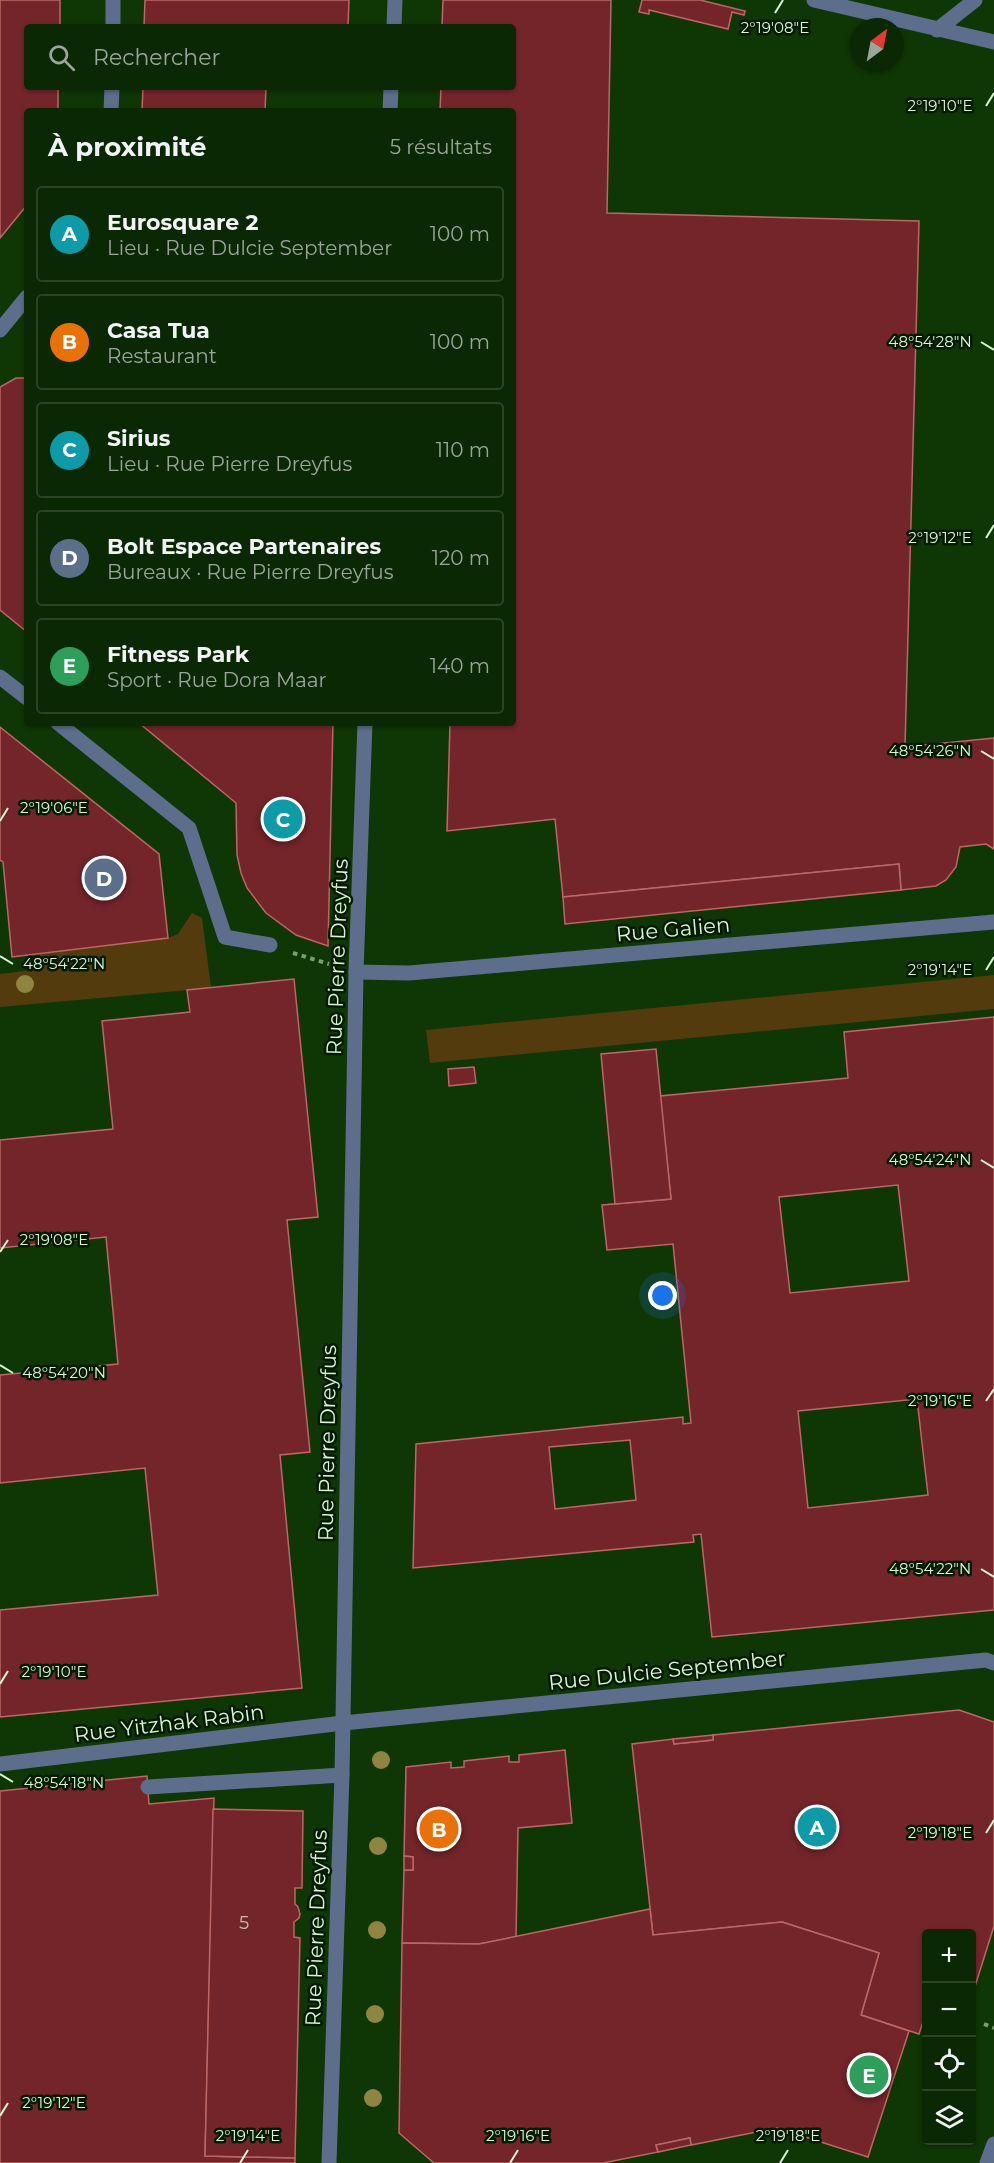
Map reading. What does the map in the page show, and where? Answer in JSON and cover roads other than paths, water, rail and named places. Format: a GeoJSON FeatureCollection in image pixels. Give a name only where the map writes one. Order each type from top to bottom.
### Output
{"type":"FeatureCollection","features":[{"type":"Feature","properties":{"kind":"street"},"geometry":{"type":"LineString","coordinates":[[113,0],[113,24]]}},
{"type":"Feature","properties":{"kind":"street"},"geometry":{"type":"LineString","coordinates":[[394,24],[395,0]]}},
{"type":"Feature","properties":{"kind":"street"},"geometry":{"type":"LineString","coordinates":[[814,0],[994,42]]}},
{"type":"Feature","properties":{"kind":"street"},"geometry":{"type":"LineString","coordinates":[[937,30],[975,0]]}},
{"type":"Feature","properties":{"kind":"street"},"geometry":{"type":"LineString","coordinates":[[111,108],[112,90]]}},
{"type":"Feature","properties":{"kind":"street"},"geometry":{"type":"LineString","coordinates":[[390,108],[391,90]]}},
{"type":"Feature","properties":{"kind":"street"},"geometry":{"type":"LineString","coordinates":[[0,330],[24,301]]}},
{"type":"Feature","properties":{"kind":"street"},"geometry":{"type":"LineString","coordinates":[[0,677],[24,696]]}},
{"type":"Feature","properties":{"kind":"street"},"geometry":{"type":"LineString","coordinates":[[62,726],[189,828],[225,937],[270,945]]}},
{"type":"Feature","properties":{"kind":"street","name":"Rue Pierre Dreyfus"},"geometry":{"type":"LineString","coordinates":[[329,2163],[342,1774],[356,972],[365,726]]}},
{"type":"Feature","properties":{"kind":"street","name":"Rue Galien"},"geometry":{"type":"LineString","coordinates":[[356,972],[410,973],[994,922]]}},
{"type":"Feature","properties":{"kind":"street","name":"Rue Dulcie September"},"geometry":{"type":"LineString","coordinates":[[343,1723],[986,1660],[994,1663]]}},
{"type":"Feature","properties":{"kind":"street","name":"Rue Yitzhak Rabin"},"geometry":{"type":"LineString","coordinates":[[0,1764],[343,1723]]}},
{"type":"Feature","properties":{"kind":"street"},"geometry":{"type":"LineString","coordinates":[[148,1787],[342,1774]]}},
{"type":"Feature","properties":{"kind":"street"},"geometry":{"type":"LineString","coordinates":[[987,2163],[994,2144]]}},
{"type":"Feature","properties":{"kind":"place","name":"Sirius"},"geometry":{"type":"Point","coordinates":[283,819]}},
{"type":"Feature","properties":{"kind":"place","name":"Bolt Espace Partenaires"},"geometry":{"type":"Point","coordinates":[104,878]}},
{"type":"Feature","properties":{"kind":"place","name":"Eurosquare 2"},"geometry":{"type":"Point","coordinates":[817,1827]}},
{"type":"Feature","properties":{"kind":"place","name":"Casa Tua"},"geometry":{"type":"Point","coordinates":[439,1829]}},
{"type":"Feature","properties":{"kind":"place","name":"Fitness Park"},"geometry":{"type":"Point","coordinates":[869,2075]}}]}
